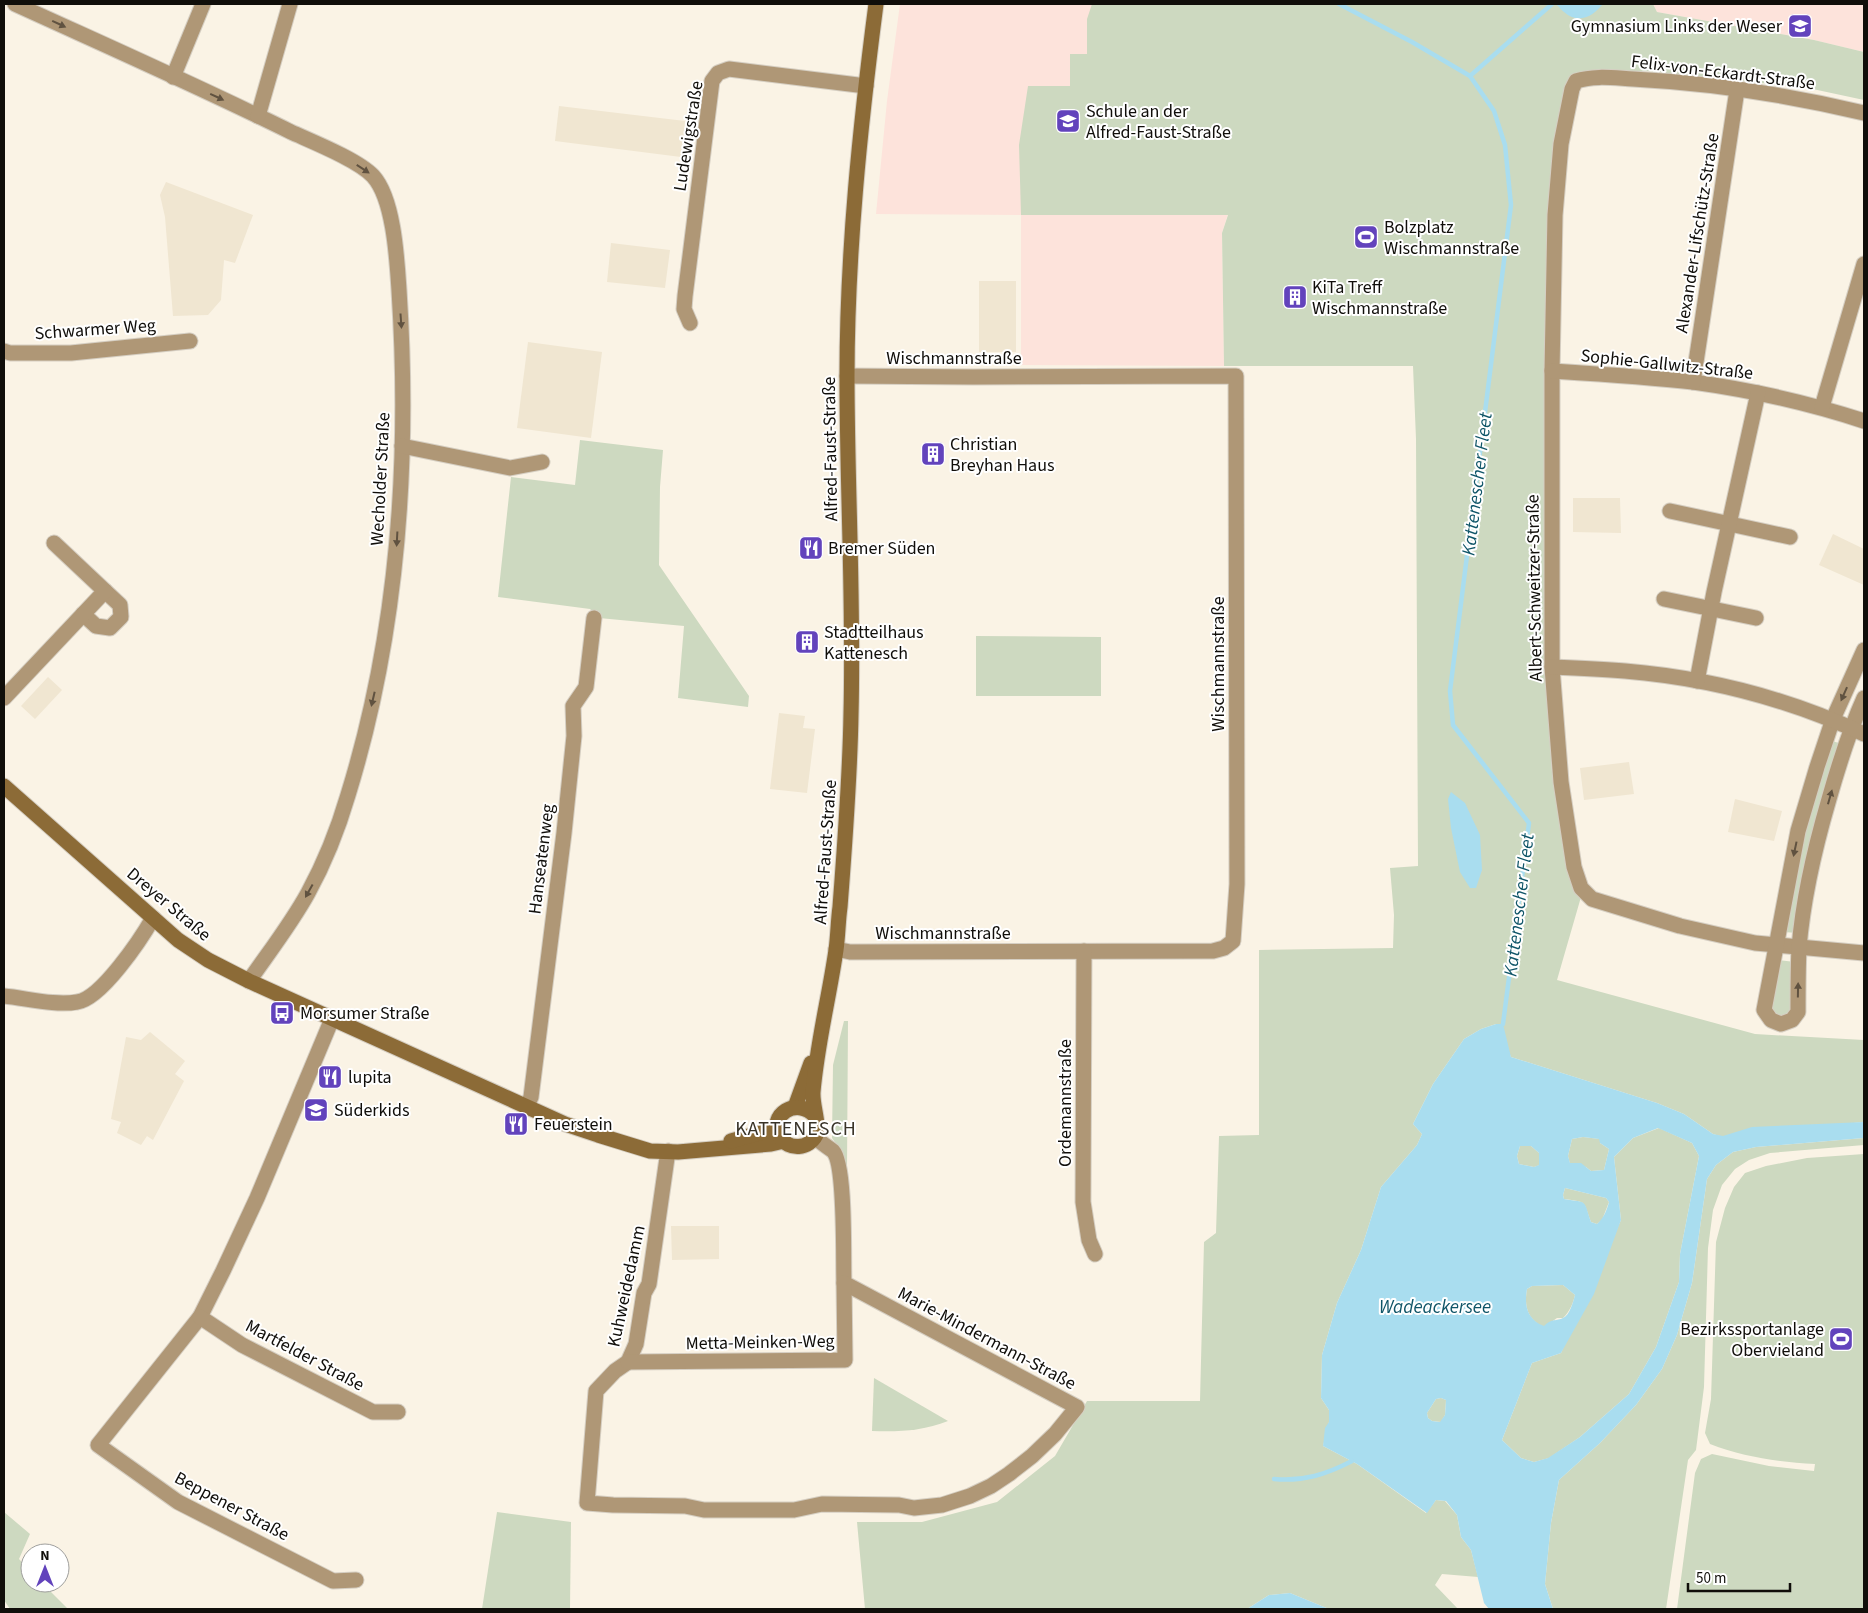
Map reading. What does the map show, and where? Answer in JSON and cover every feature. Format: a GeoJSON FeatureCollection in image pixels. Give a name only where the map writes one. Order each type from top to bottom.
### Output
{"type":"FeatureCollection","features":[{"type":"Feature","properties":{"kind":"street","name":"Wecholder Straße"},"geometry":{"type":"LineString","coordinates":[[15,4],[258,116],[362,168],[373,176],[382,188],[392,226],[398,276],[402,342],[402,446],[396,550],[378,674],[348,795],[324,862],[290,923],[249,981]]}},
{"type":"Feature","properties":{"kind":"street"},"geometry":{"type":"LineString","coordinates":[[173,76],[203,4]]}},
{"type":"Feature","properties":{"kind":"street"},"geometry":{"type":"LineString","coordinates":[[258,116],[290,4]]}},
{"type":"Feature","properties":{"kind":"street","name":"Alfred-Faust-Straße"},"geometry":{"type":"LineString","coordinates":[[815,1137],[817,1130],[813,1096],[818,1043],[836,949],[848,806],[852,711],[847,376],[852,229],[876,4]]}},
{"type":"Feature","properties":{"kind":"street","name":"Ludewigstraße"},"geometry":{"type":"LineString","coordinates":[[690,323],[684,309],[685,296],[712,81],[718,73],[729,70],[866,86]]}},
{"type":"Feature","properties":{"kind":"street","name":"Felix-von-Eckardt-Straße"},"geometry":{"type":"LineString","coordinates":[[1576,81],[1589,77],[1656,80],[1737,90],[1824,104],[1864,113]]}},
{"type":"Feature","properties":{"kind":"street","name":"Albert-Schweitzer-Straße"},"geometry":{"type":"LineString","coordinates":[[1576,81],[1572,89],[1561,144],[1554,215],[1552,370],[1552,667],[1561,782],[1574,867],[1581,888],[1592,899],[1680,926],[1755,944],[1777,944],[1864,953]]}},
{"type":"Feature","properties":{"kind":"street","name":"Alexander-Lifschütz-Straße"},"geometry":{"type":"LineString","coordinates":[[1693,382],[1737,90]]}},
{"type":"Feature","properties":{"kind":"street"},"geometry":{"type":"LineString","coordinates":[[1822,408],[1864,264]]}},
{"type":"Feature","properties":{"kind":"street","name":"Schwarmer Weg"},"geometry":{"type":"LineString","coordinates":[[4,351],[10,353],[71,352],[190,341]]}},
{"type":"Feature","properties":{"kind":"street","name":"Sophie-Gallwitz-Straße"},"geometry":{"type":"LineString","coordinates":[[1552,370],[1693,382],[1758,393],[1822,408],[1864,421]]}},
{"type":"Feature","properties":{"kind":"street","name":"Wischmannstraße"},"geometry":{"type":"LineString","coordinates":[[836,949],[850,952],[1213,950],[1224,948],[1234,941],[1237,884],[1236,376],[847,376]]}},
{"type":"Feature","properties":{"kind":"street"},"geometry":{"type":"LineString","coordinates":[[1697,681],[1758,393]]}},
{"type":"Feature","properties":{"kind":"street"},"geometry":{"type":"LineString","coordinates":[[402,446],[510,468],[542,462]]}},
{"type":"Feature","properties":{"kind":"street"},"geometry":{"type":"LineString","coordinates":[[1670,511],[1790,537]]}},
{"type":"Feature","properties":{"kind":"street"},"geometry":{"type":"LineString","coordinates":[[54,543],[120,606],[121,617],[110,628],[96,626],[83,614]]}},
{"type":"Feature","properties":{"kind":"street"},"geometry":{"type":"LineString","coordinates":[[4,698],[105,591]]}},
{"type":"Feature","properties":{"kind":"street"},"geometry":{"type":"LineString","coordinates":[[1664,599],[1756,618]]}},
{"type":"Feature","properties":{"kind":"street","name":"Hanseatenweg"},"geometry":{"type":"LineString","coordinates":[[527,1106],[531,1097],[564,833],[574,736],[573,706],[586,687],[594,618]]}},
{"type":"Feature","properties":{"kind":"street"},"geometry":{"type":"LineString","coordinates":[[1864,650],[1833,719],[1798,831],[1764,1010],[1771,1020],[1781,1024],[1792,1020],[1798,1012],[1799,947],[1807,888],[1819,833],[1858,731],[1864,698]]}},
{"type":"Feature","properties":{"kind":"street"},"geometry":{"type":"LineString","coordinates":[[1552,667],[1626,671],[1697,681],[1767,696],[1833,719],[1858,731]]}},
{"type":"Feature","properties":{"kind":"street","name":"Dreyer Straße"},"geometry":{"type":"LineString","coordinates":[[4,786],[178,940],[208,960],[332,1019]]}},
{"type":"Feature","properties":{"kind":"street"},"geometry":{"type":"LineString","coordinates":[[4,996],[66,1003],[79,1002],[98,990],[113,975],[153,918]]}},
{"type":"Feature","properties":{"kind":"street","name":"Ordemannstraße"},"geometry":{"type":"LineString","coordinates":[[1084,951],[1083,1202],[1089,1240],[1095,1254]]}},
{"type":"Feature","properties":{"kind":"street"},"geometry":{"type":"LineString","coordinates":[[200,1317],[257,1198],[332,1019],[565,1124],[650,1151],[771,1144],[784,1141]]}},
{"type":"Feature","properties":{"kind":"street","name":"Alfred-Faust-Straße"},"geometry":{"type":"LineString","coordinates":[[777,1126],[785,1110],[795,1107],[818,1043]]}},
{"type":"Feature","properties":{"kind":"street"},"geometry":{"type":"LineString","coordinates":[[795,1107],[805,1108],[814,1116]]}},
{"type":"Feature","properties":{"kind":"street"},"geometry":{"type":"LineString","coordinates":[[701,1149],[767,1131],[777,1126],[778,1133],[790,1145],[800,1146],[809,1143],[815,1137],[822,1145],[833,1151],[838,1161],[843,1202],[844,1283]]}},
{"type":"Feature","properties":{"kind":"street","name":"Kuhweidedamm"},"geometry":{"type":"LineString","coordinates":[[587,1503],[596,1391],[615,1371],[628,1362],[636,1344],[644,1293],[649,1284],[668,1151]]}},
{"type":"Feature","properties":{"kind":"street","name":"Metta-Meinken-Weg"},"geometry":{"type":"LineString","coordinates":[[628,1362],[845,1360],[844,1283]]}},
{"type":"Feature","properties":{"kind":"street","name":"Marie-Mindermann-Straße"},"geometry":{"type":"LineString","coordinates":[[587,1503],[613,1506],[685,1506],[704,1510],[794,1510],[822,1504],[899,1505],[914,1508],[942,1505],[970,1496],[1010,1474],[1055,1434],[1077,1408],[844,1283]]}},
{"type":"Feature","properties":{"kind":"street","name":"Martfelder Straße"},"geometry":{"type":"LineString","coordinates":[[200,1317],[242,1345],[373,1412],[398,1412]]}},
{"type":"Feature","properties":{"kind":"street","name":"Beppener Straße"},"geometry":{"type":"LineString","coordinates":[[200,1317],[98,1445],[178,1502],[332,1581],[356,1580]]}},
{"type":"Feature","properties":{"kind":"shaded area","name":"Schule an der Alfred-Faust-Straße"},"geometry":{"type":"Polygon","coordinates":[[[900,4],[1168,4],[1251,141],[1222,233],[1224,366],[1021,365],[1021,215],[876,214],[887,101],[900,4]]]}},
{"type":"Feature","properties":{"kind":"shaded area","name":"Gymnasium Links der Weser"},"geometry":{"type":"Polygon","coordinates":[[[1653,4],[1864,4],[1864,52],[1814,40],[1657,12],[1653,4]]]}},
{"type":"Feature","properties":{"kind":"shaded area"},"geometry":{"type":"Polygon","coordinates":[[[559,106],[685,121],[681,157],[555,141],[559,106]]]}},
{"type":"Feature","properties":{"kind":"shaded area"},"geometry":{"type":"Polygon","coordinates":[[[166,182],[253,215],[235,263],[224,260],[221,300],[208,315],[173,316],[165,217],[160,195],[166,182]]]}},
{"type":"Feature","properties":{"kind":"shaded area"},"geometry":{"type":"Polygon","coordinates":[[[611,243],[670,250],[665,288],[607,282],[611,243]]]}},
{"type":"Feature","properties":{"kind":"shaded area"},"geometry":{"type":"Polygon","coordinates":[[[979,281],[1016,281],[1016,352],[979,352],[979,281]]]}},
{"type":"Feature","properties":{"kind":"shaded area"},"geometry":{"type":"Polygon","coordinates":[[[528,342],[602,352],[591,438],[517,428],[528,342]]]}},
{"type":"Feature","properties":{"kind":"shaded area"},"geometry":{"type":"Polygon","coordinates":[[[1573,498],[1620,498],[1621,533],[1573,532],[1573,498]]]}},
{"type":"Feature","properties":{"kind":"shaded area"},"geometry":{"type":"Polygon","coordinates":[[[1833,534],[1864,549],[1864,585],[1819,565],[1833,534]]]}},
{"type":"Feature","properties":{"kind":"shaded area"},"geometry":{"type":"Polygon","coordinates":[[[48,677],[62,690],[35,719],[21,706],[48,677]]]}},
{"type":"Feature","properties":{"kind":"shaded area"},"geometry":{"type":"Polygon","coordinates":[[[779,713],[805,716],[803,728],[815,729],[807,793],[770,789],[779,713]]]}},
{"type":"Feature","properties":{"kind":"shaded area"},"geometry":{"type":"Polygon","coordinates":[[[1629,762],[1634,794],[1584,800],[1580,768],[1629,762]]]}},
{"type":"Feature","properties":{"kind":"shaded area"},"geometry":{"type":"Polygon","coordinates":[[[1735,799],[1782,811],[1774,841],[1728,832],[1735,799]]]}},
{"type":"Feature","properties":{"kind":"shaded area"},"geometry":{"type":"Polygon","coordinates":[[[150,1032],[185,1061],[175,1074],[184,1081],[153,1140],[147,1136],[141,1145],[117,1133],[121,1122],[111,1119],[126,1037],[141,1040],[150,1032]]]}},
{"type":"Feature","properties":{"kind":"shaded area"},"geometry":{"type":"Polygon","coordinates":[[[671,1226],[719,1226],[719,1259],[672,1260],[671,1226]]]}},
{"type":"Feature","properties":{"kind":"green space"},"geometry":{"type":"Polygon","coordinates":[[[1092,4],[1653,4],[1657,12],[1814,40],[1864,52],[1864,100],[1808,88],[1648,71],[1595,71],[1563,107],[1546,669],[1552,772],[1569,873],[1581,897],[1557,980],[1755,1034],[1864,1040],[1864,1122],[1735,1134],[1723,1137],[1713,1134],[1684,1114],[1657,1103],[1511,1057],[1496,1024],[1481,1029],[1464,1039],[1433,1084],[1413,1124],[1422,1134],[1417,1145],[1381,1187],[1361,1250],[1337,1303],[1322,1355],[1321,1398],[1329,1410],[1329,1422],[1323,1446],[1357,1464],[1426,1513],[1436,1500],[1445,1501],[1457,1515],[1461,1537],[1471,1550],[1478,1577],[1442,1574],[1435,1585],[1458,1609],[1329,1609],[1290,1593],[1269,1595],[1247,1609],[865,1609],[857,1522],[922,1522],[997,1502],[1055,1456],[1087,1401],[1200,1401],[1204,1242],[1216,1233],[1219,1136],[1259,1135],[1259,950],[1393,948],[1394,915],[1390,868],[1418,866],[1416,439],[1413,366],[1224,366],[1222,233],[1228,215],[1021,215],[1019,145],[1028,86],[1070,86],[1070,54],[1087,54],[1087,19],[1092,4]]]}},
{"type":"Feature","properties":{"kind":"green space"},"geometry":{"type":"Polygon","coordinates":[[[580,440],[663,450],[660,487],[659,565],[749,696],[748,707],[678,698],[684,626],[599,618],[590,609],[498,597],[511,477],[575,485],[580,440]]]}},
{"type":"Feature","properties":{"kind":"green space"},"geometry":{"type":"Polygon","coordinates":[[[976,636],[1101,637],[1101,696],[976,696],[976,636]]]}},
{"type":"Feature","properties":{"kind":"green space"},"geometry":{"type":"Polygon","coordinates":[[[1829,740],[1842,744],[1798,933],[1783,932],[1793,875],[1829,740]]]}},
{"type":"Feature","properties":{"kind":"green space"},"geometry":{"type":"Polygon","coordinates":[[[1777,960],[1795,962],[1794,1010],[1782,1020],[1767,1009],[1777,960]]]}},
{"type":"Feature","properties":{"kind":"green space"},"geometry":{"type":"Polygon","coordinates":[[[844,1021],[848,1021],[847,1169],[843,1169],[842,1152],[832,1138],[833,1065],[844,1021]]]}},
{"type":"Feature","properties":{"kind":"green space"},"geometry":{"type":"Polygon","coordinates":[[[1659,1128],[1692,1143],[1699,1156],[1680,1254],[1679,1282],[1656,1347],[1629,1394],[1580,1437],[1549,1458],[1534,1462],[1521,1458],[1502,1440],[1532,1363],[1561,1353],[1621,1220],[1614,1157],[1633,1138],[1659,1128]]]}},
{"type":"Feature","properties":{"kind":"green space"},"geometry":{"type":"Polygon","coordinates":[[[1583,1137],[1600,1139],[1600,1143],[1609,1149],[1604,1170],[1591,1171],[1586,1167],[1570,1164],[1568,1156],[1572,1139],[1583,1137]]]}},
{"type":"Feature","properties":{"kind":"green space"},"geometry":{"type":"Polygon","coordinates":[[[1864,1138],[1864,1145],[1770,1153],[1749,1160],[1735,1169],[1722,1185],[1713,1210],[1708,1248],[1704,1387],[1696,1450],[1688,1460],[1666,1609],[1553,1609],[1545,1584],[1551,1523],[1559,1480],[1600,1443],[1636,1405],[1662,1369],[1677,1335],[1692,1283],[1707,1179],[1716,1165],[1733,1152],[1756,1147],[1864,1138]]]}},
{"type":"Feature","properties":{"kind":"green space"},"geometry":{"type":"Polygon","coordinates":[[[1520,1146],[1531,1146],[1539,1153],[1540,1165],[1534,1167],[1519,1164],[1517,1156],[1520,1146]]]}},
{"type":"Feature","properties":{"kind":"green space"},"geometry":{"type":"Polygon","coordinates":[[[1864,1154],[1864,1609],[1677,1609],[1695,1473],[1701,1459],[1712,1454],[1769,1466],[1814,1471],[1815,1464],[1748,1456],[1710,1444],[1705,1433],[1711,1399],[1716,1242],[1725,1208],[1734,1187],[1745,1173],[1766,1166],[1807,1158],[1864,1154]]]}},
{"type":"Feature","properties":{"kind":"green space"},"geometry":{"type":"Polygon","coordinates":[[[1565,1188],[1606,1198],[1609,1202],[1602,1220],[1597,1224],[1591,1222],[1584,1204],[1564,1199],[1565,1188]]]}},
{"type":"Feature","properties":{"kind":"green space"},"geometry":{"type":"Polygon","coordinates":[[[1563,1285],[1575,1295],[1569,1310],[1563,1318],[1557,1318],[1544,1327],[1538,1324],[1528,1311],[1526,1301],[1527,1289],[1532,1286],[1563,1285]]]}},
{"type":"Feature","properties":{"kind":"green space"},"geometry":{"type":"Polygon","coordinates":[[[874,1378],[948,1421],[910,1430],[872,1431],[874,1378]]]}},
{"type":"Feature","properties":{"kind":"green space"},"geometry":{"type":"Polygon","coordinates":[[[1436,1399],[1446,1400],[1445,1415],[1441,1422],[1432,1421],[1428,1418],[1427,1413],[1436,1399]]]}},
{"type":"Feature","properties":{"kind":"green space"},"geometry":{"type":"Polygon","coordinates":[[[4,1512],[30,1534],[26,1543],[20,1543],[20,1593],[52,1593],[68,1609],[10,1609],[4,1600],[4,1512]]]}},
{"type":"Feature","properties":{"kind":"green space"},"geometry":{"type":"Polygon","coordinates":[[[497,1512],[571,1522],[570,1609],[482,1609],[497,1512]]]}},
{"type":"Feature","properties":{"kind":"water"},"geometry":{"type":"Polygon","coordinates":[[[1555,4],[1603,4],[1590,15],[1575,18],[1555,4]]]}},
{"type":"Feature","properties":{"kind":"water"},"geometry":{"type":"Polygon","coordinates":[[[1451,792],[1465,803],[1480,835],[1482,870],[1476,888],[1470,888],[1460,872],[1451,828],[1448,799],[1451,792]]]}},
{"type":"Feature","properties":{"kind":"water","name":"Wadeackersee"},"geometry":{"type":"Polygon","coordinates":[[[1496,1024],[1503,1024],[1511,1057],[1657,1103],[1684,1114],[1713,1134],[1723,1136],[1752,1127],[1864,1122],[1864,1138],[1756,1147],[1733,1152],[1716,1165],[1707,1179],[1692,1283],[1677,1335],[1662,1369],[1636,1405],[1600,1443],[1559,1480],[1551,1523],[1545,1584],[1553,1609],[1489,1609],[1484,1603],[1471,1550],[1461,1537],[1457,1515],[1446,1501],[1436,1500],[1427,1513],[1357,1464],[1323,1446],[1325,1428],[1329,1422],[1329,1410],[1321,1398],[1322,1355],[1337,1303],[1361,1250],[1381,1187],[1417,1145],[1422,1134],[1413,1124],[1433,1084],[1464,1039],[1481,1029],[1496,1024]],[[1658,1128],[1633,1138],[1614,1157],[1621,1220],[1594,1294],[1561,1353],[1532,1363],[1502,1440],[1521,1458],[1534,1462],[1548,1458],[1580,1437],[1629,1394],[1656,1347],[1679,1282],[1680,1254],[1699,1156],[1692,1143],[1658,1128]],[[1583,1137],[1572,1139],[1568,1156],[1570,1163],[1581,1163],[1591,1171],[1604,1170],[1609,1149],[1600,1143],[1599,1139],[1583,1137]],[[1520,1146],[1517,1156],[1519,1164],[1534,1167],[1539,1165],[1539,1153],[1531,1146],[1520,1146]],[[1565,1188],[1564,1199],[1584,1203],[1591,1222],[1597,1224],[1605,1214],[1609,1202],[1606,1198],[1565,1188]],[[1563,1285],[1532,1286],[1527,1289],[1526,1301],[1530,1316],[1544,1326],[1568,1314],[1575,1295],[1563,1285]],[[1436,1399],[1427,1413],[1428,1418],[1432,1421],[1440,1422],[1445,1415],[1446,1400],[1436,1399]]]}},
{"type":"Feature","properties":{"kind":"water"},"geometry":{"type":"Polygon","coordinates":[[[1290,1593],[1329,1609],[1247,1609],[1269,1595],[1290,1593]]]}},
{"type":"Feature","properties":{"kind":"waterway","name":"Kattenescher Fleet"},"geometry":{"type":"LineString","coordinates":[[1339,4],[1412,42],[1470,76],[1494,111],[1505,145],[1511,205],[1450,691],[1453,725],[1529,823],[1503,1024]]}},
{"type":"Feature","properties":{"kind":"waterway"},"geometry":{"type":"LineString","coordinates":[[1470,76],[1552,4]]}},
{"type":"Feature","properties":{"kind":"waterway"},"geometry":{"type":"LineString","coordinates":[[1274,1479],[1285,1480],[1315,1476],[1352,1461]]}},
{"type":"Feature","properties":{"kind":"place","name":"Gymnasium Links der Weser"},"geometry":{"type":"Point","coordinates":[1800,26]}},
{"type":"Feature","properties":{"kind":"place","name":"Schule an der Alfred-Faust-Straße"},"geometry":{"type":"Point","coordinates":[1068,121]}},
{"type":"Feature","properties":{"kind":"place","name":"Bolzplatz Wischmannstraße"},"geometry":{"type":"Point","coordinates":[1366,237]}},
{"type":"Feature","properties":{"kind":"place","name":"KiTa Treff Wischmannstraße"},"geometry":{"type":"Point","coordinates":[1295,297]}},
{"type":"Feature","properties":{"kind":"place","name":"Christian Breyhan Haus"},"geometry":{"type":"Point","coordinates":[933,454]}},
{"type":"Feature","properties":{"kind":"place","name":"Bremer Süden"},"geometry":{"type":"Point","coordinates":[811,548]}},
{"type":"Feature","properties":{"kind":"place","name":"Stadtteilhaus Kattenesch"},"geometry":{"type":"Point","coordinates":[807,642]}},
{"type":"Feature","properties":{"kind":"place","name":"Morsumer Straße"},"geometry":{"type":"Point","coordinates":[282,1013]}},
{"type":"Feature","properties":{"kind":"place","name":"lupita"},"geometry":{"type":"Point","coordinates":[330,1077]}},
{"type":"Feature","properties":{"kind":"place","name":"Süderkids"},"geometry":{"type":"Point","coordinates":[316,1110]}},
{"type":"Feature","properties":{"kind":"place","name":"Feuerstein"},"geometry":{"type":"Point","coordinates":[516,1124]}},
{"type":"Feature","properties":{"kind":"place","name":"Bezirkssportanlage Obervieland"},"geometry":{"type":"Point","coordinates":[1841,1339]}},
{"type":"Feature","properties":{"kind":"district","name":"KATTENESCH"},"geometry":{"type":"Point","coordinates":[796,1128]}}]}
